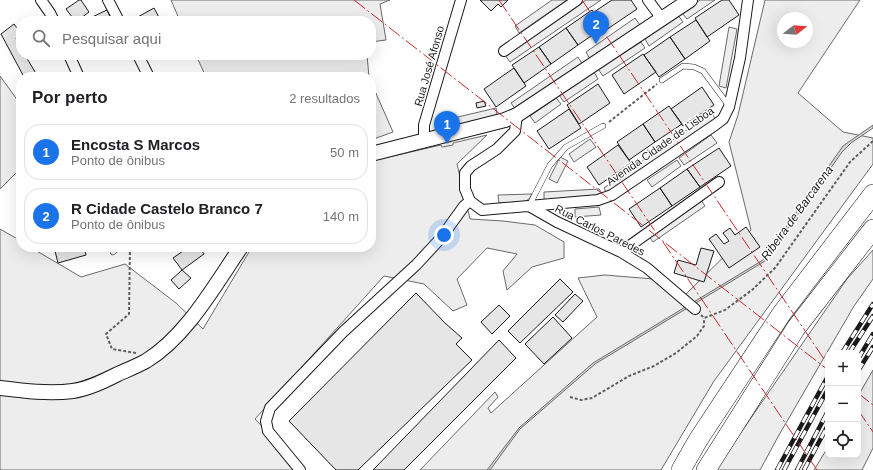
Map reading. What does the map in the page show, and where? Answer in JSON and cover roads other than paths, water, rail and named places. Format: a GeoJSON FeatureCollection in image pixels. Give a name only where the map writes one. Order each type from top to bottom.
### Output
{"type":"FeatureCollection","features":[{"type":"Feature","properties":{"kind":"highway"},"geometry":{"type":"LineString","coordinates":[[681,470],[698,440],[782,313],[873,194]]}},
{"type":"Feature","properties":{"kind":"highway"},"geometry":{"type":"LineString","coordinates":[[706,470],[796,328],[873,229]]}},
{"type":"Feature","properties":{"kind":"street"},"geometry":{"type":"LineString","coordinates":[[40,0],[52,16]]}},
{"type":"Feature","properties":{"kind":"street"},"geometry":{"type":"LineString","coordinates":[[108,0],[116,16]]}},
{"type":"Feature","properties":{"kind":"street","name":"Rua José Afonso"},"geometry":{"type":"LineString","coordinates":[[424,140],[424,125],[461,0]]}},
{"type":"Feature","properties":{"kind":"street"},"geometry":{"type":"LineString","coordinates":[[504,51],[577,0]]}},
{"type":"Feature","properties":{"kind":"street"},"geometry":{"type":"LineString","coordinates":[[648,0],[662,19]]}},
{"type":"Feature","properties":{"kind":"street"},"geometry":{"type":"LineString","coordinates":[[376,153],[511,118],[690,0]]}},
{"type":"Feature","properties":{"kind":"street","name":"Avenida Cidade de Lisboa"},"geometry":{"type":"LineString","coordinates":[[467,204],[482,210],[598,200],[612,195],[716,125],[723,119],[729,107],[740,58],[748,0]]}},
{"type":"Feature","properties":{"kind":"street"},"geometry":{"type":"LineString","coordinates":[[71,60],[77,72]]}},
{"type":"Feature","properties":{"kind":"street"},"geometry":{"type":"LineString","coordinates":[[140,60],[146,72]]}},
{"type":"Feature","properties":{"kind":"street"},"geometry":{"type":"LineString","coordinates":[[300,470],[268,432],[266,421],[270,408],[343,332],[416,265],[441,238],[467,204],[464,189],[465,173],[471,166],[497,149],[515,131],[511,118]]}},
{"type":"Feature","properties":{"kind":"street"},"geometry":{"type":"LineString","coordinates":[[621,252],[719,182]]}},
{"type":"Feature","properties":{"kind":"street","name":"Rua Carlos Paredes"},"geometry":{"type":"LineString","coordinates":[[529,206],[557,222],[621,252],[647,268],[695,309]]}},
{"type":"Feature","properties":{"kind":"street"},"geometry":{"type":"LineString","coordinates":[[0,388],[30,392],[74,391],[103,382],[146,361],[180,331],[195,313],[238,252]]}},
{"type":"Feature","properties":{"kind":"lane"},"geometry":{"type":"LineString","coordinates":[[662,80],[683,66],[694,67],[702,71],[729,107]]}},
{"type":"Feature","properties":{"kind":"lane"},"geometry":{"type":"LineString","coordinates":[[529,206],[550,165],[566,147],[603,126]]}},
{"type":"Feature","properties":{"kind":"water","name":"Ribeira de Barcarena"},"geometry":{"type":"Polygon","coordinates":[[[873,125],[873,128],[851,143],[842,152],[765,261],[595,364],[520,429],[490,470],[487,470],[519,428],[593,363],[763,260],[843,146],[873,125]]]}},
{"type":"Feature","properties":{"kind":"railway"},"geometry":{"type":"LineString","coordinates":[[844,350],[873,304]]}},
{"type":"Feature","properties":{"kind":"railway"},"geometry":{"type":"LineString","coordinates":[[851,350],[873,316]]}},
{"type":"Feature","properties":{"kind":"railway"},"geometry":{"type":"LineString","coordinates":[[861,354],[873,334]]}},
{"type":"Feature","properties":{"kind":"railway"},"geometry":{"type":"LineString","coordinates":[[861,366],[873,347]]}},
{"type":"Feature","properties":{"kind":"railway"},"geometry":{"type":"LineString","coordinates":[[777,470],[825,382]]}},
{"type":"Feature","properties":{"kind":"railway"},"geometry":{"type":"LineString","coordinates":[[784,470],[825,395]]}},
{"type":"Feature","properties":{"kind":"railway"},"geometry":{"type":"LineString","coordinates":[[797,470],[825,417]]}},
{"type":"Feature","properties":{"kind":"railway"},"geometry":{"type":"LineString","coordinates":[[804,470],[825,431]]}},
{"type":"Feature","properties":{"kind":"place","name":"R Cidade Castelo Branco 7"},"geometry":{"type":"Point","coordinates":[596,44]}},
{"type":"Feature","properties":{"kind":"place","name":"Encosta S Marcos"},"geometry":{"type":"Point","coordinates":[447,144]}}]}
